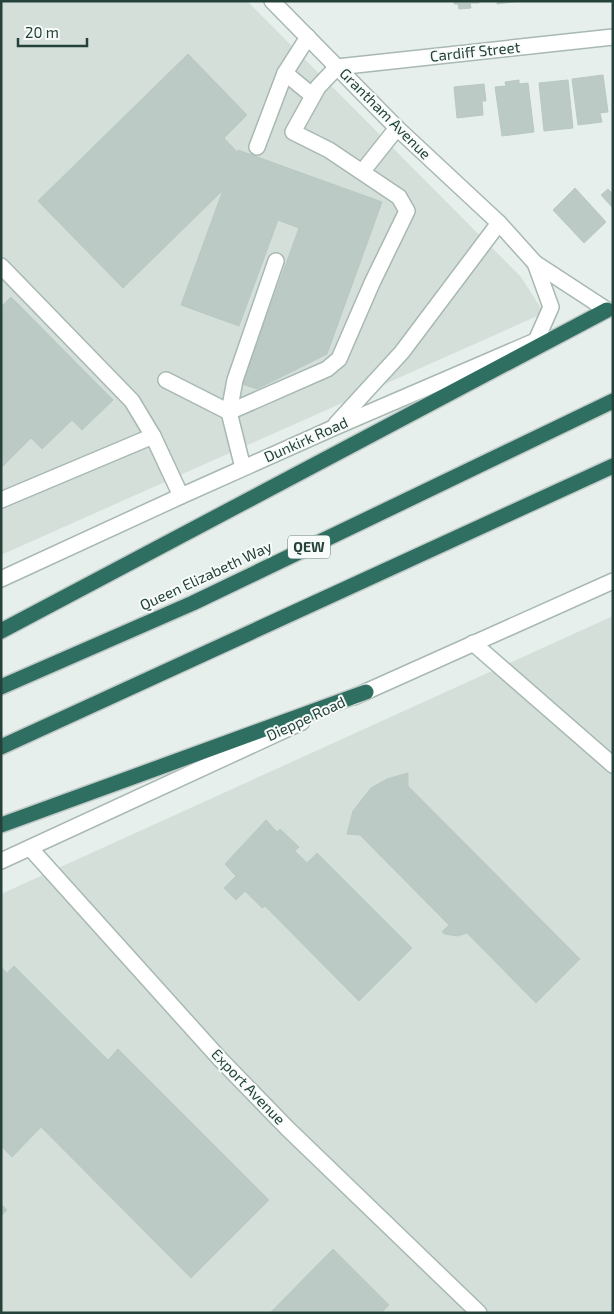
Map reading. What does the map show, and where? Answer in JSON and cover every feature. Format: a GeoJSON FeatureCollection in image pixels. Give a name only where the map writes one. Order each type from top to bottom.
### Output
{"type":"FeatureCollection","features":[{"type":"Feature","properties":{"kind":"highway"},"geometry":{"type":"LineString","coordinates":[[1,632],[610,308]]}},
{"type":"Feature","properties":{"kind":"highway"},"geometry":{"type":"LineString","coordinates":[[519,356],[536,341]]}},
{"type":"Feature","properties":{"kind":"highway","name":"Queen Elizabeth Way"},"geometry":{"type":"LineString","coordinates":[[1,687],[193,603],[613,401]]}},
{"type":"Feature","properties":{"kind":"highway"},"geometry":{"type":"LineString","coordinates":[[1,747],[613,466]]}},
{"type":"Feature","properties":{"kind":"highway"},"geometry":{"type":"LineString","coordinates":[[1,825],[366,692]]}},
{"type":"Feature","properties":{"kind":"street","name":"Grantham Avenue"},"geometry":{"type":"LineString","coordinates":[[272,1],[397,128],[499,224],[535,263],[572,288],[610,308]]}},
{"type":"Feature","properties":{"kind":"street"},"geometry":{"type":"LineString","coordinates":[[257,147],[285,73],[308,37]]}},
{"type":"Feature","properties":{"kind":"street","name":"Cardiff Street"},"geometry":{"type":"LineString","coordinates":[[337,67],[613,37]]}},
{"type":"Feature","properties":{"kind":"street"},"geometry":{"type":"LineString","coordinates":[[229,412],[327,369],[340,359],[372,283],[407,211],[399,197],[329,150],[293,132],[318,87],[337,67]]}},
{"type":"Feature","properties":{"kind":"street"},"geometry":{"type":"LineString","coordinates":[[285,73],[313,96]]}},
{"type":"Feature","properties":{"kind":"street"},"geometry":{"type":"LineString","coordinates":[[362,172],[397,128]]}},
{"type":"Feature","properties":{"kind":"street"},"geometry":{"type":"LineString","coordinates":[[333,428],[402,352],[499,224]]}},
{"type":"Feature","properties":{"kind":"street"},"geometry":{"type":"LineString","coordinates":[[243,468],[229,412],[235,380],[276,260]]}},
{"type":"Feature","properties":{"kind":"street","name":"Grantham Avenue"},"geometry":{"type":"LineString","coordinates":[[535,263],[551,307],[536,341]]}},
{"type":"Feature","properties":{"kind":"street"},"geometry":{"type":"LineString","coordinates":[[1,266],[132,401],[153,436],[181,496]]}},
{"type":"Feature","properties":{"kind":"street","name":"Dunkirk Road"},"geometry":{"type":"LineString","coordinates":[[1,579],[243,468],[610,308]]}},
{"type":"Feature","properties":{"kind":"street"},"geometry":{"type":"LineString","coordinates":[[166,380],[229,412]]}},
{"type":"Feature","properties":{"kind":"street"},"geometry":{"type":"LineString","coordinates":[[1,500],[153,436]]}},
{"type":"Feature","properties":{"kind":"street","name":"Dieppe Road"},"geometry":{"type":"LineString","coordinates":[[1,861],[473,643],[613,582]]}},
{"type":"Feature","properties":{"kind":"street"},"geometry":{"type":"LineString","coordinates":[[473,643],[613,765]]}},
{"type":"Feature","properties":{"kind":"street","name":"Export Avenue"},"geometry":{"type":"LineString","coordinates":[[30,848],[220,1059],[287,1128],[479,1313]]}},
{"type":"Feature","properties":{"kind":"shaded area"},"geometry":{"type":"Polygon","coordinates":[[[1,1],[247,1],[521,277],[544,313],[1,555],[1,1]]]}},
{"type":"Feature","properties":{"kind":"shaded area"},"geometry":{"type":"Polygon","coordinates":[[[613,616],[613,1313],[1,1313],[1,894],[613,616]]]}},
{"type":"Feature","properties":{"kind":"building"},"geometry":{"type":"Polygon","coordinates":[[[454,1],[479,1],[479,3],[470,3],[471,8],[459,9],[458,4],[454,4],[454,1]]]}},
{"type":"Feature","properties":{"kind":"building"},"geometry":{"type":"Polygon","coordinates":[[[497,1],[520,1],[497,4],[497,1]]]}},
{"type":"Feature","properties":{"kind":"building"},"geometry":{"type":"Polygon","coordinates":[[[188,54],[247,115],[224,138],[237,152],[238,150],[382,202],[327,354],[257,389],[242,384],[299,228],[278,220],[239,326],[181,305],[223,190],[123,288],[38,201],[188,54]]]}},
{"type":"Feature","properties":{"kind":"building"},"geometry":{"type":"Polygon","coordinates":[[[603,75],[608,112],[600,113],[602,122],[578,125],[572,79],[603,75]]]}},
{"type":"Feature","properties":{"kind":"building"},"geometry":{"type":"Polygon","coordinates":[[[519,80],[519,84],[528,83],[534,132],[502,136],[495,87],[506,86],[505,82],[519,80]]]}},
{"type":"Feature","properties":{"kind":"building"},"geometry":{"type":"Polygon","coordinates":[[[568,80],[573,128],[544,131],[539,83],[568,80]]]}},
{"type":"Feature","properties":{"kind":"building"},"geometry":{"type":"Polygon","coordinates":[[[484,84],[486,101],[482,101],[483,115],[457,118],[454,87],[484,84]]]}},
{"type":"Feature","properties":{"kind":"building"},"geometry":{"type":"Polygon","coordinates":[[[575,188],[606,222],[584,243],[553,210],[575,188]]]}},
{"type":"Feature","properties":{"kind":"building"},"geometry":{"type":"Polygon","coordinates":[[[608,189],[613,194],[613,208],[601,195],[608,189]]]}},
{"type":"Feature","properties":{"kind":"building"},"geometry":{"type":"Polygon","coordinates":[[[11,297],[113,400],[82,430],[72,420],[42,449],[31,438],[1,468],[1,307],[11,297]]]}},
{"type":"Feature","properties":{"kind":"building"},"geometry":{"type":"Polygon","coordinates":[[[408,773],[408,786],[580,959],[536,1003],[467,933],[457,936],[442,932],[449,925],[360,835],[347,834],[353,811],[371,788],[387,779],[408,773]]]}},
{"type":"Feature","properties":{"kind":"building"},"geometry":{"type":"Polygon","coordinates":[[[266,820],[277,832],[280,829],[299,847],[295,851],[307,863],[317,853],[412,948],[359,1001],[265,906],[262,908],[245,891],[236,900],[224,888],[236,876],[225,864],[266,820]]]}},
{"type":"Feature","properties":{"kind":"building"},"geometry":{"type":"Polygon","coordinates":[[[14,966],[108,1060],[118,1049],[269,1200],[191,1278],[41,1127],[12,1157],[1,1146],[1,967],[7,973],[14,966]]]}},
{"type":"Feature","properties":{"kind":"building"},"geometry":{"type":"Polygon","coordinates":[[[1,1204],[7,1210],[1,1216],[1,1204]]]}},
{"type":"Feature","properties":{"kind":"building"},"geometry":{"type":"Polygon","coordinates":[[[333,1249],[389,1305],[381,1313],[270,1313],[333,1249]]]}}]}
